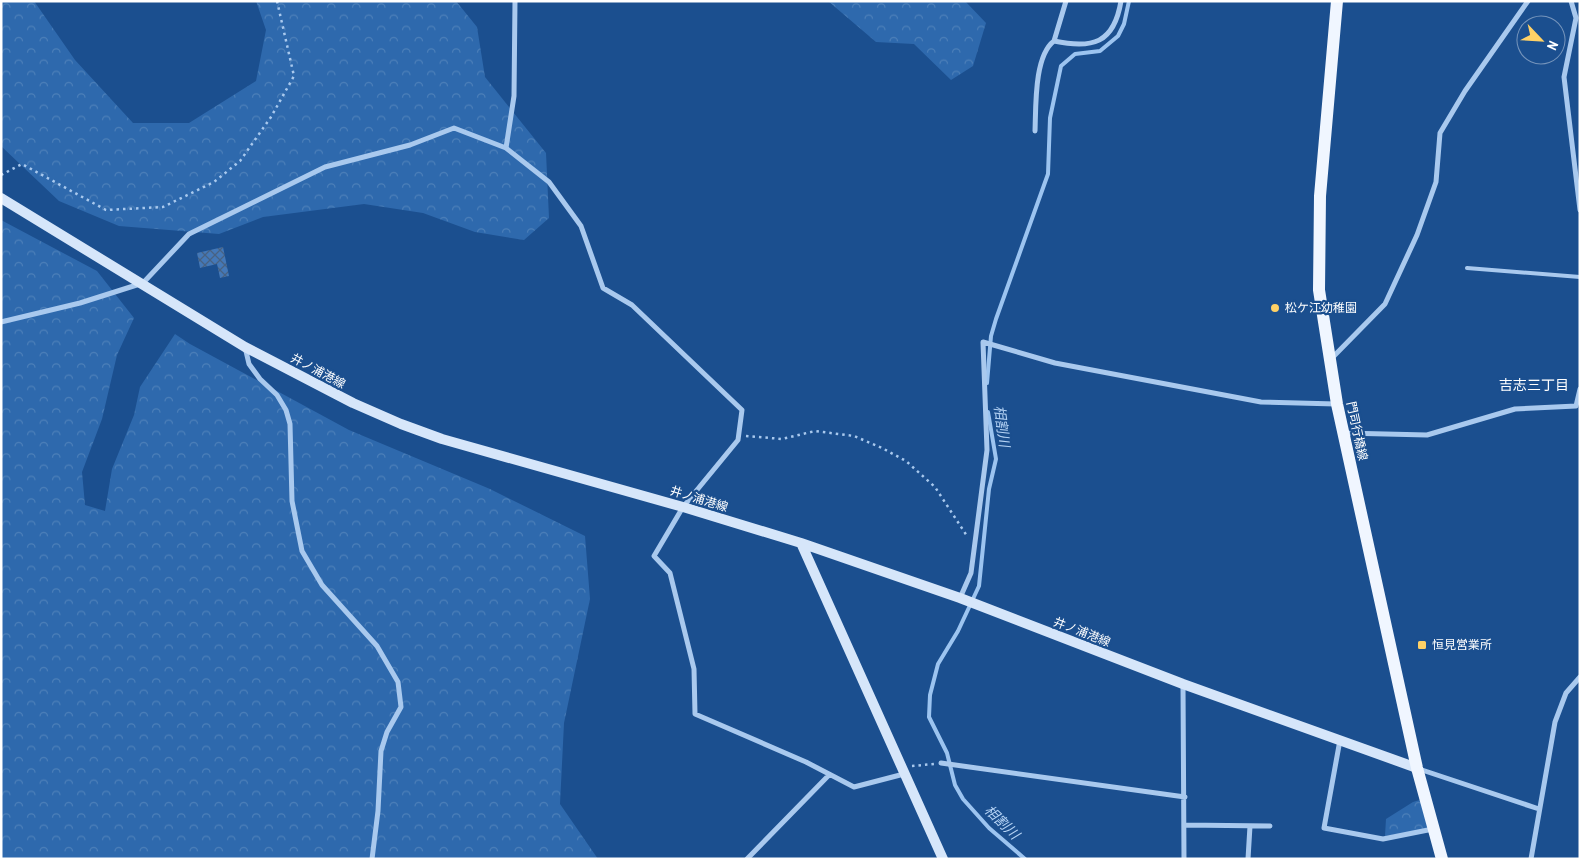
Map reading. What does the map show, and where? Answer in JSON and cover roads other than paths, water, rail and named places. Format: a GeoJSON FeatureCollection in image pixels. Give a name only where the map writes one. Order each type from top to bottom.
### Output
{"type":"FeatureCollection","features":[{"type":"Feature","properties":{"kind":"main road","name":"門司行橋線"},"geometry":{"type":"LineString","coordinates":[[1337,1],[1320,196],[1319,290],[1329,362],[1343,433],[1417,768],[1442,859]]}},
{"type":"Feature","properties":{"kind":"main road","name":"井ノ浦港線"},"geometry":{"type":"LineString","coordinates":[[1,198],[245,347],[354,403],[442,439],[683,507],[801,543],[960,598],[1182,684],[1417,768]]}},
{"type":"Feature","properties":{"kind":"main road"},"geometry":{"type":"LineString","coordinates":[[801,543],[943,859]]}},
{"type":"Feature","properties":{"kind":"street"},"geometry":{"type":"LineString","coordinates":[[506,148],[514,96],[515,1]]}},
{"type":"Feature","properties":{"kind":"street"},"geometry":{"type":"LineString","coordinates":[[1034,132],[1041,62],[1048,46],[1054,41],[1066,1]]}},
{"type":"Feature","properties":{"kind":"street"},"geometry":{"type":"LineString","coordinates":[[1054,41],[1076,45],[1098,42],[1109,34],[1114,26],[1121,1]]}},
{"type":"Feature","properties":{"kind":"street"},"geometry":{"type":"LineString","coordinates":[[1329,362],[1385,304],[1417,235],[1436,182],[1440,133],[1465,91],[1528,1]]}},
{"type":"Feature","properties":{"kind":"street"},"geometry":{"type":"LineString","coordinates":[[1571,1],[1576,18],[1564,77],[1580,210]]}},
{"type":"Feature","properties":{"kind":"street"},"geometry":{"type":"LineString","coordinates":[[1,322],[80,302],[143,283],[188,234],[325,167],[410,145],[454,128],[506,148],[549,182],[581,226],[603,288],[632,305],[742,410],[740,435],[683,507],[654,556],[670,573],[694,669],[695,714],[806,762],[829,776],[854,787],[902,771]]}},
{"type":"Feature","properties":{"kind":"street"},"geometry":{"type":"LineString","coordinates":[[960,598],[972,573],[987,450],[983,342],[1055,363],[1261,402],[1337,404]]}},
{"type":"Feature","properties":{"kind":"street"},"geometry":{"type":"LineString","coordinates":[[245,347],[249,364],[260,379],[278,395],[288,417],[292,500],[302,551],[322,585],[377,646],[398,682],[401,706],[387,732],[381,751],[378,811],[372,859]]}},
{"type":"Feature","properties":{"kind":"street"},"geometry":{"type":"LineString","coordinates":[[1343,433],[1427,435],[1515,409],[1578,408],[1580,388]]}},
{"type":"Feature","properties":{"kind":"street"},"geometry":{"type":"LineString","coordinates":[[1531,859],[1555,722],[1566,693],[1580,677]]}},
{"type":"Feature","properties":{"kind":"street"},"geometry":{"type":"LineString","coordinates":[[1182,684],[1185,797],[1184,859]]}},
{"type":"Feature","properties":{"kind":"street"},"geometry":{"type":"LineString","coordinates":[[1340,740],[1324,828],[1383,839],[1434,829]]}},
{"type":"Feature","properties":{"kind":"street"},"geometry":{"type":"LineString","coordinates":[[940,763],[1185,797]]}},
{"type":"Feature","properties":{"kind":"street"},"geometry":{"type":"LineString","coordinates":[[1417,768],[1539,810]]}},
{"type":"Feature","properties":{"kind":"street"},"geometry":{"type":"LineString","coordinates":[[747,859],[829,776]]}},
{"type":"Feature","properties":{"kind":"street"},"geometry":{"type":"LineString","coordinates":[[1184,825],[1270,826]]}},
{"type":"Feature","properties":{"kind":"street"},"geometry":{"type":"LineString","coordinates":[[1248,859],[1250,826]]}},
{"type":"Feature","properties":{"kind":"lane"},"geometry":{"type":"LineString","coordinates":[[1467,268],[1580,277]]}},
{"type":"Feature","properties":{"kind":"waterway","name":"相割川"},"geometry":{"type":"LineString","coordinates":[[987,383],[991,336],[1048,174],[1050,118],[1061,66],[1075,54],[1100,51],[1118,36],[1124,24],[1129,1]]}},
{"type":"Feature","properties":{"kind":"waterway","name":"相割川"},"geometry":{"type":"LineString","coordinates":[[988,412],[996,459],[989,489],[979,586],[958,631],[938,664],[930,695],[929,717],[947,753],[955,785],[963,799],[989,828],[1025,859]]}},
{"type":"Feature","properties":{"kind":"place","name":"松ケ江幼稚園"},"geometry":{"type":"Point","coordinates":[1275,308]}},
{"type":"Feature","properties":{"kind":"place","name":"恒見営業所"},"geometry":{"type":"Point","coordinates":[1422,645]}},
{"type":"Feature","properties":{"kind":"district","name":"吉志三丁目"},"geometry":{"type":"Point","coordinates":[1534,385]}}]}
